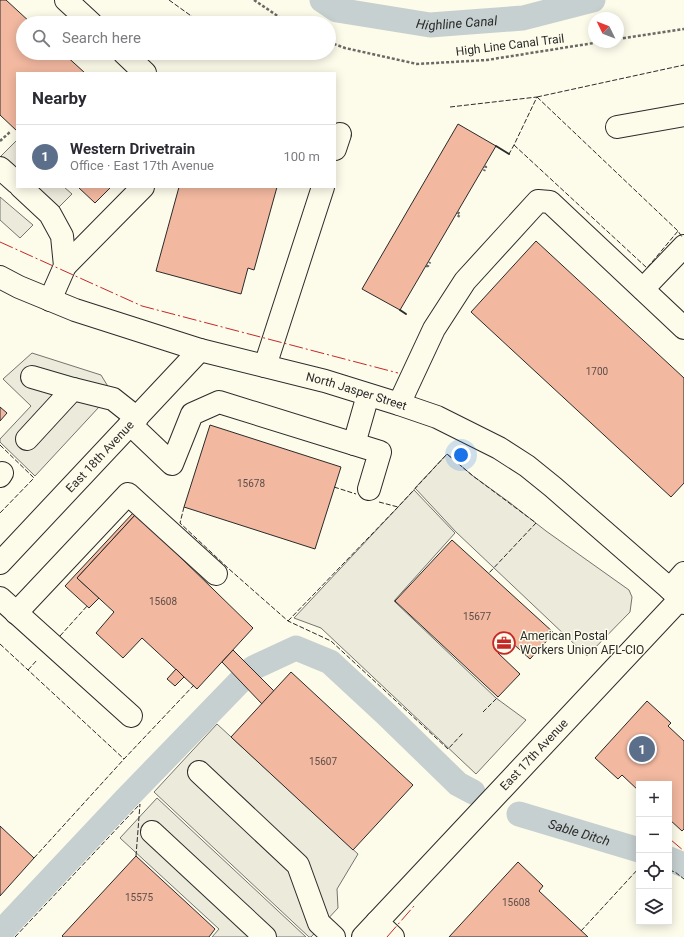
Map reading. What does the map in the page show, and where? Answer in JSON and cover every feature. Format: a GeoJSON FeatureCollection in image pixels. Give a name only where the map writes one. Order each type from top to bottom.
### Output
{"type":"FeatureCollection","features":[{"type":"Feature","properties":{"kind":"street"},"geometry":{"type":"LineString","coordinates":[[66,0],[83,16]]}},
{"type":"Feature","properties":{"kind":"street"},"geometry":{"type":"LineString","coordinates":[[131,60],[144,72]]}},
{"type":"Feature","properties":{"kind":"street"},"geometry":{"type":"LineString","coordinates":[[617,127],[684,115]]}},
{"type":"Feature","properties":{"kind":"street"},"geometry":{"type":"LineString","coordinates":[[0,168],[16,183]]}},
{"type":"Feature","properties":{"kind":"street"},"geometry":{"type":"LineString","coordinates":[[22,188],[50,214],[62,236],[65,266]]}},
{"type":"Feature","properties":{"kind":"street"},"geometry":{"type":"LineString","coordinates":[[50,300],[65,266],[142,188]]}},
{"type":"Feature","properties":{"kind":"street"},"geometry":{"type":"LineString","coordinates":[[265,366],[323,188]]}},
{"type":"Feature","properties":{"kind":"street"},"geometry":{"type":"LineString","coordinates":[[399,404],[434,330],[465,281],[538,201],[550,202],[684,328]]}},
{"type":"Feature","properties":{"kind":"street"},"geometry":{"type":"LineString","coordinates":[[643,290],[684,246]]}},
{"type":"Feature","properties":{"kind":"street","name":"North Jasper Street"},"geometry":{"type":"LineString","coordinates":[[0,277],[19,287],[75,310],[200,350],[325,381],[437,417],[494,445],[521,462],[679,591]]}},
{"type":"Feature","properties":{"kind":"street","name":"East 18th Avenue"},"geometry":{"type":"LineString","coordinates":[[0,563],[200,350]]}},
{"type":"Feature","properties":{"kind":"street"},"geometry":{"type":"LineString","coordinates":[[32,377],[113,399],[172,464],[192,414],[219,402],[380,452],[369,489]]}},
{"type":"Feature","properties":{"kind":"street"},"geometry":{"type":"LineString","coordinates":[[27,440],[73,389]]}},
{"type":"Feature","properties":{"kind":"street"},"geometry":{"type":"LineString","coordinates":[[354,444],[368,394]]}},
{"type":"Feature","properties":{"kind":"street"},"geometry":{"type":"LineString","coordinates":[[16,613],[128,494],[216,574]]}},
{"type":"Feature","properties":{"kind":"street","name":"East 17th Avenue"},"geometry":{"type":"LineString","coordinates":[[370,930],[679,591]]}},
{"type":"Feature","properties":{"kind":"street"},"geometry":{"type":"LineString","coordinates":[[0,598],[131,716]]}},
{"type":"Feature","properties":{"kind":"street"},"geometry":{"type":"LineString","coordinates":[[199,772],[298,865],[319,923],[334,937]]}},
{"type":"Feature","properties":{"kind":"street"},"geometry":{"type":"LineString","coordinates":[[152,832],[265,937]]}},
{"type":"Feature","properties":{"kind":"street"},"geometry":{"type":"LineString","coordinates":[[370,930],[393,937]]}},
{"type":"Feature","properties":{"kind":"path"},"geometry":{"type":"LineString","coordinates":[[254,0],[278,16]]}},
{"type":"Feature","properties":{"kind":"path"},"geometry":{"type":"LineString","coordinates":[[624,38],[684,29]]}},
{"type":"Feature","properties":{"kind":"path","name":"High Line Canal Trail"},"geometry":{"type":"LineString","coordinates":[[336,45],[345,48],[418,64],[487,60],[588,44]]}},
{"type":"Feature","properties":{"kind":"path"},"geometry":{"type":"LineString","coordinates":[[0,141],[10,132]]}},
{"type":"Feature","properties":{"kind":"path"},"geometry":{"type":"LineString","coordinates":[[484,166],[486,167],[484,171]]}},
{"type":"Feature","properties":{"kind":"path"},"geometry":{"type":"LineString","coordinates":[[457,212],[460,214],[458,217]]}},
{"type":"Feature","properties":{"kind":"path"},"geometry":{"type":"LineString","coordinates":[[426,266],[428,266],[430,262]]}},
{"type":"Feature","properties":{"kind":"shaded area"},"geometry":{"type":"Polygon","coordinates":[[[16,141],[16,169],[1,156],[16,141]]]}},
{"type":"Feature","properties":{"kind":"shaded area"},"geometry":{"type":"Polygon","coordinates":[[[37,188],[65,188],[72,194],[59,207],[37,188]]]}},
{"type":"Feature","properties":{"kind":"shaded area"},"geometry":{"type":"Polygon","coordinates":[[[0,197],[33,225],[20,238],[0,220],[0,197]]]}},
{"type":"Feature","properties":{"kind":"shaded area"},"geometry":{"type":"Polygon","coordinates":[[[32,353],[101,375],[112,393],[35,476],[0,442],[0,439],[31,406],[3,379],[32,353]]]}},
{"type":"Feature","properties":{"kind":"shaded area"},"geometry":{"type":"Polygon","coordinates":[[[447,454],[473,476],[546,531],[629,590],[632,597],[630,612],[587,656],[456,532],[415,488],[447,454]]]}},
{"type":"Feature","properties":{"kind":"shaded area"},"geometry":{"type":"Polygon","coordinates":[[[414,490],[455,533],[394,601],[496,698],[526,720],[476,774],[321,628],[294,618],[414,490]]]}},
{"type":"Feature","properties":{"kind":"shaded area"},"geometry":{"type":"Polygon","coordinates":[[[217,724],[358,854],[337,889],[338,908],[311,937],[309,937],[154,792],[217,724]]]}},
{"type":"Feature","properties":{"kind":"shaded area"},"geometry":{"type":"Polygon","coordinates":[[[157,798],[306,937],[212,937],[219,929],[120,838],[157,798]]]}},
{"type":"Feature","properties":{"kind":"building"},"geometry":{"type":"Polygon","coordinates":[[[0,0],[6,0],[23,16],[16,16],[16,60],[71,60],[84,72],[16,72],[16,130],[0,115],[0,0]]]}},
{"type":"Feature","properties":{"kind":"building"},"geometry":{"type":"Polygon","coordinates":[[[458,124],[496,146],[400,310],[362,289],[458,124]]]}},
{"type":"Feature","properties":{"kind":"building"},"geometry":{"type":"Polygon","coordinates":[[[79,188],[110,188],[95,203],[79,188]]]}},
{"type":"Feature","properties":{"kind":"building"},"geometry":{"type":"Polygon","coordinates":[[[179,188],[277,188],[254,270],[248,268],[241,294],[156,271],[179,188]]]}},
{"type":"Feature","properties":{"kind":"building"},"geometry":{"type":"Polygon","coordinates":[[[536,241],[684,378],[684,483],[671,497],[471,312],[536,241]]]}},
{"type":"Feature","properties":{"kind":"building"},"geometry":{"type":"Polygon","coordinates":[[[0,407],[7,413],[0,421],[0,407]]]}},
{"type":"Feature","properties":{"kind":"building"},"geometry":{"type":"Polygon","coordinates":[[[210,425],[341,467],[315,549],[184,507],[210,425]]]}},
{"type":"Feature","properties":{"kind":"building"},"geometry":{"type":"Polygon","coordinates":[[[133,513],[136,514],[77,578],[99,598],[89,608],[65,586],[133,513]]]}},
{"type":"Feature","properties":{"kind":"building"},"geometry":{"type":"Polygon","coordinates":[[[136,514],[253,628],[197,689],[142,638],[123,658],[96,633],[114,612],[77,578],[136,514]]]}},
{"type":"Feature","properties":{"kind":"building"},"geometry":{"type":"Polygon","coordinates":[[[452,540],[554,633],[530,659],[510,641],[498,653],[520,674],[498,697],[395,601],[452,540]]]}},
{"type":"Feature","properties":{"kind":"building"},"geometry":{"type":"Polygon","coordinates":[[[233,650],[274,691],[262,704],[222,662],[233,650]]]}},
{"type":"Feature","properties":{"kind":"building"},"geometry":{"type":"Polygon","coordinates":[[[176,669],[184,677],[175,686],[167,679],[176,669]]]}},
{"type":"Feature","properties":{"kind":"building"},"geometry":{"type":"Polygon","coordinates":[[[291,672],[413,785],[353,850],[231,737],[291,672]]]}},
{"type":"Feature","properties":{"kind":"building"},"geometry":{"type":"Polygon","coordinates":[[[647,701],[671,723],[668,726],[684,741],[684,829],[682,831],[672,822],[672,781],[636,781],[636,788],[622,775],[618,779],[595,758],[647,701]]]}},
{"type":"Feature","properties":{"kind":"building"},"geometry":{"type":"Polygon","coordinates":[[[0,826],[34,858],[0,896],[0,826]]]}},
{"type":"Feature","properties":{"kind":"building"},"geometry":{"type":"Polygon","coordinates":[[[136,856],[215,929],[209,937],[63,937],[62,936],[136,856]]]}},
{"type":"Feature","properties":{"kind":"building"},"geometry":{"type":"Polygon","coordinates":[[[518,862],[543,886],[539,891],[588,937],[449,937],[518,862]]]}},
{"type":"Feature","properties":{"kind":"waterway","name":"Highline Canal"},"geometry":{"type":"LineString","coordinates":[[322,0],[337,10],[430,25],[523,18],[593,0]]}},
{"type":"Feature","properties":{"kind":"waterway"},"geometry":{"type":"LineString","coordinates":[[0,933],[125,800],[253,668],[296,648],[330,662],[458,784],[473,792]]}},
{"type":"Feature","properties":{"kind":"waterway","name":"Sable Ditch"},"geometry":{"type":"LineString","coordinates":[[519,814],[636,849]]}},
{"type":"Feature","properties":{"kind":"waterway","name":"Sable Ditch"},"geometry":{"type":"LineString","coordinates":[[672,860],[684,865]]}},
{"type":"Feature","properties":{"kind":"fence"},"geometry":{"type":"LineString","coordinates":[[169,0],[191,16]]}},
{"type":"Feature","properties":{"kind":"fence"},"geometry":{"type":"LineString","coordinates":[[537,97],[684,65]]}},
{"type":"Feature","properties":{"kind":"fence"},"geometry":{"type":"LineString","coordinates":[[537,97],[678,231],[682,237]]}},
{"type":"Feature","properties":{"kind":"fence"},"geometry":{"type":"LineString","coordinates":[[450,107],[537,97],[509,154]]}},
{"type":"Feature","properties":{"kind":"fence"},"geometry":{"type":"LineString","coordinates":[[514,145],[647,268],[678,231]]}},
{"type":"Feature","properties":{"kind":"fence"},"geometry":{"type":"LineString","coordinates":[[0,445],[34,478],[0,513]]}},
{"type":"Feature","properties":{"kind":"fence"},"geometry":{"type":"LineString","coordinates":[[288,621],[447,454],[473,476],[536,523],[489,573]]}},
{"type":"Feature","properties":{"kind":"fence"},"geometry":{"type":"LineString","coordinates":[[334,487],[356,494]]}},
{"type":"Feature","properties":{"kind":"fence"},"geometry":{"type":"LineString","coordinates":[[379,502],[398,507]]}},
{"type":"Feature","properties":{"kind":"fence"},"geometry":{"type":"LineString","coordinates":[[184,507],[180,523],[288,621],[331,641],[448,749],[463,733]]}},
{"type":"Feature","properties":{"kind":"fence"},"geometry":{"type":"LineString","coordinates":[[60,636],[88,605]]}},
{"type":"Feature","properties":{"kind":"fence"},"geometry":{"type":"LineString","coordinates":[[0,644],[124,759]]}},
{"type":"Feature","properties":{"kind":"fence"},"geometry":{"type":"LineString","coordinates":[[28,670],[37,660]]}},
{"type":"Feature","properties":{"kind":"fence"},"geometry":{"type":"LineString","coordinates":[[34,858],[194,685]]}},
{"type":"Feature","properties":{"kind":"fence"},"geometry":{"type":"LineString","coordinates":[[483,712],[498,697]]}},
{"type":"Feature","properties":{"kind":"fence"},"geometry":{"type":"LineString","coordinates":[[136,856],[140,804]]}},
{"type":"Feature","properties":{"kind":"fence"},"geometry":{"type":"LineString","coordinates":[[15,937],[140,804]]}},
{"type":"Feature","properties":{"kind":"fence"},"geometry":{"type":"LineString","coordinates":[[581,931],[636,871]]}},
{"type":"Feature","properties":{"kind":"fence"},"geometry":{"type":"LineString","coordinates":[[672,871],[684,879]]}},
{"type":"Feature","properties":{"kind":"wall"},"geometry":{"type":"LineString","coordinates":[[496,146],[509,154]]}},
{"type":"Feature","properties":{"kind":"wall"},"geometry":{"type":"LineString","coordinates":[[400,310],[406,314]]}},
{"type":"Feature","properties":{"kind":"power"},"geometry":{"type":"LineString","coordinates":[[0,242],[142,306],[398,373]]}},
{"type":"Feature","properties":{"kind":"power"},"geometry":{"type":"LineString","coordinates":[[672,841],[684,851]]}},
{"type":"Feature","properties":{"kind":"power"},"geometry":{"type":"LineString","coordinates":[[387,937],[414,906]]}},
{"type":"Feature","properties":{"kind":"place","name":"American Postal Workers Union AFL-CIO"},"geometry":{"type":"Point","coordinates":[504,643]}},
{"type":"Feature","properties":{"kind":"place","name":"Western Drivetrain"},"geometry":{"type":"Point","coordinates":[642,749]}}]}
